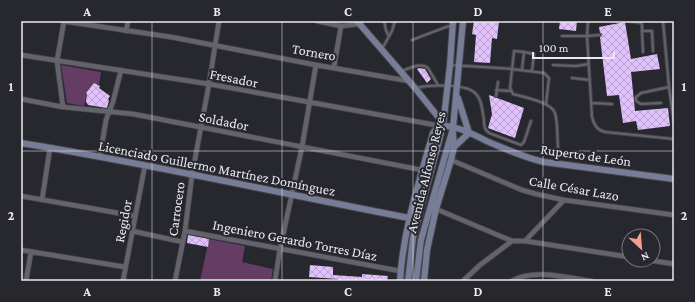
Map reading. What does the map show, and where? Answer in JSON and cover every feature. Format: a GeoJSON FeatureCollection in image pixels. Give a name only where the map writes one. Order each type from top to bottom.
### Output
{"type":"FeatureCollection","features":[{"type":"Feature","properties":{"kind":"street"},"geometry":{"type":"LineString","coordinates":[[63,21],[57,61],[63,107]]}},
{"type":"Feature","properties":{"kind":"street","name":"Tornero"},"geometry":{"type":"LineString","coordinates":[[63,21],[126,31],[158,34],[409,81]]}},
{"type":"Feature","properties":{"kind":"street"},"geometry":{"type":"LineString","coordinates":[[126,31],[128,21]]}},
{"type":"Feature","properties":{"kind":"street","name":"Carrocero"},"geometry":{"type":"LineString","coordinates":[[175,281],[185,231],[192,175],[219,21]]}},
{"type":"Feature","properties":{"kind":"street"},"geometry":{"type":"LineString","coordinates":[[318,21],[341,26],[358,23],[401,71],[443,125],[433,133],[422,170],[409,218],[403,250],[400,281]]}},
{"type":"Feature","properties":{"kind":"street","name":"Avenida Alfonso Reyes"},"geometry":{"type":"LineString","coordinates":[[416,281],[421,240],[453,128],[460,66],[463,21]]}},
{"type":"Feature","properties":{"kind":"street","name":"Avenida Alfonso Reyes"},"geometry":{"type":"LineString","coordinates":[[408,280],[413,238],[443,125],[453,24]]}},
{"type":"Feature","properties":{"kind":"street"},"geometry":{"type":"LineString","coordinates":[[334,67],[341,26]]}},
{"type":"Feature","properties":{"kind":"street","name":"Fresador"},"geometry":{"type":"LineString","coordinates":[[21,56],[209,84],[310,103],[443,125]]}},
{"type":"Feature","properties":{"kind":"street"},"geometry":{"type":"LineString","coordinates":[[275,281],[280,249],[302,147],[316,64]]}},
{"type":"Feature","properties":{"kind":"street"},"geometry":{"type":"LineString","coordinates":[[100,156],[106,120],[114,99],[121,70]]}},
{"type":"Feature","properties":{"kind":"street"},"geometry":{"type":"LineString","coordinates":[[454,147],[469,133],[457,94]]}},
{"type":"Feature","properties":{"kind":"street","name":"Soldador"},"geometry":{"type":"LineString","coordinates":[[21,99],[63,107],[133,114],[422,170]]}},
{"type":"Feature","properties":{"kind":"street","name":"Ruperto de León"},"geometry":{"type":"LineString","coordinates":[[443,125],[469,133],[531,159],[674,179]]}},
{"type":"Feature","properties":{"kind":"street"},"geometry":{"type":"LineString","coordinates":[[424,281],[427,250],[436,209],[454,147],[453,128]]}},
{"type":"Feature","properties":{"kind":"street","name":"Licenciado Guillermo Martínez Domínguez"},"geometry":{"type":"LineString","coordinates":[[21,143],[100,156],[291,196],[409,218]]}},
{"type":"Feature","properties":{"kind":"street"},"geometry":{"type":"LineString","coordinates":[[42,200],[50,148]]}},
{"type":"Feature","properties":{"kind":"street","name":"Calle César Lazo"},"geometry":{"type":"LineString","coordinates":[[451,160],[522,190],[564,200],[674,215]]}},
{"type":"Feature","properties":{"kind":"street","name":"Regidor"},"geometry":{"type":"LineString","coordinates":[[123,281],[145,165]]}},
{"type":"Feature","properties":{"kind":"street"},"geometry":{"type":"LineString","coordinates":[[21,196],[135,216]]}},
{"type":"Feature","properties":{"kind":"street"},"geometry":{"type":"LineString","coordinates":[[525,242],[564,200]]}},
{"type":"Feature","properties":{"kind":"street"},"geometry":{"type":"LineString","coordinates":[[436,209],[512,241],[621,256]]}},
{"type":"Feature","properties":{"kind":"street"},"geometry":{"type":"LineString","coordinates":[[132,231],[183,242]]}},
{"type":"Feature","properties":{"kind":"street","name":"Ingeniero Gerardo Torres Díaz"},"geometry":{"type":"LineString","coordinates":[[185,231],[400,271]]}},
{"type":"Feature","properties":{"kind":"street"},"geometry":{"type":"LineString","coordinates":[[463,281],[480,265],[512,241]]}},
{"type":"Feature","properties":{"kind":"street"},"geometry":{"type":"LineString","coordinates":[[21,250],[125,267]]}},
{"type":"Feature","properties":{"kind":"street"},"geometry":{"type":"LineString","coordinates":[[403,250],[408,280]]}},
{"type":"Feature","properties":{"kind":"street"},"geometry":{"type":"LineString","coordinates":[[417,273],[427,250]]}},
{"type":"Feature","properties":{"kind":"street"},"geometry":{"type":"LineString","coordinates":[[26,281],[31,252]]}},
{"type":"Feature","properties":{"kind":"street"},"geometry":{"type":"LineString","coordinates":[[661,262],[674,264]]}},
{"type":"Feature","properties":{"kind":"street"},"geometry":{"type":"LineString","coordinates":[[512,281],[526,275],[537,274],[591,281]]}},
{"type":"Feature","properties":{"kind":"lane"},"geometry":{"type":"LineString","coordinates":[[384,21],[389,37]]}},
{"type":"Feature","properties":{"kind":"lane"},"geometry":{"type":"LineString","coordinates":[[382,49],[389,37],[395,21]]}},
{"type":"Feature","properties":{"kind":"lane"},"geometry":{"type":"LineString","coordinates":[[588,21],[587,36],[592,117],[596,128],[605,132],[674,139]]}},
{"type":"Feature","properties":{"kind":"lane"},"geometry":{"type":"LineString","coordinates":[[628,21],[641,23],[642,25],[643,52]]}},
{"type":"Feature","properties":{"kind":"lane"},"geometry":{"type":"LineString","coordinates":[[663,21],[674,124]]}},
{"type":"Feature","properties":{"kind":"lane"},"geometry":{"type":"LineString","coordinates":[[412,40],[453,24]]}},
{"type":"Feature","properties":{"kind":"lane"},"geometry":{"type":"LineString","coordinates":[[642,31],[652,30],[653,51]]}},
{"type":"Feature","properties":{"kind":"lane"},"geometry":{"type":"LineString","coordinates":[[562,36],[600,35]]}},
{"type":"Feature","properties":{"kind":"lane"},"geometry":{"type":"LineString","coordinates":[[510,91],[514,51],[534,54],[532,71]]}},
{"type":"Feature","properties":{"kind":"lane"},"geometry":{"type":"LineString","coordinates":[[522,70],[524,52]]}},
{"type":"Feature","properties":{"kind":"lane"},"geometry":{"type":"LineString","coordinates":[[553,65],[576,66],[589,64]]}},
{"type":"Feature","properties":{"kind":"lane"},"geometry":{"type":"LineString","coordinates":[[401,71],[421,65],[425,66],[428,68],[438,86]]}},
{"type":"Feature","properties":{"kind":"lane"},"geometry":{"type":"LineString","coordinates":[[450,65],[512,69],[544,73],[549,78],[546,104]]}},
{"type":"Feature","properties":{"kind":"lane"},"geometry":{"type":"LineString","coordinates":[[572,78],[590,80]]}},
{"type":"Feature","properties":{"kind":"lane"},"geometry":{"type":"LineString","coordinates":[[496,96],[498,82]]}},
{"type":"Feature","properties":{"kind":"lane"},"geometry":{"type":"LineString","coordinates":[[415,88],[438,86],[457,88],[464,87],[476,93],[482,106],[484,126],[486,130],[489,133],[521,145],[524,142],[531,121]]}},
{"type":"Feature","properties":{"kind":"lane"},"geometry":{"type":"LineString","coordinates":[[661,103],[641,104],[636,101],[636,97],[640,93],[669,87]]}},
{"type":"Feature","properties":{"kind":"lane"},"geometry":{"type":"LineString","coordinates":[[496,90],[510,91],[512,94],[546,104],[552,108],[555,112],[558,147]]}},
{"type":"Feature","properties":{"kind":"lane"},"geometry":{"type":"LineString","coordinates":[[592,103],[612,104]]}},
{"type":"Feature","properties":{"kind":"lane"},"geometry":{"type":"LineString","coordinates":[[486,141],[489,133]]}},
{"type":"Feature","properties":{"kind":"shaded area"},"geometry":{"type":"Polygon","coordinates":[[[61,65],[101,72],[99,85],[94,83],[86,93],[84,106],[67,103],[61,65]]]}},
{"type":"Feature","properties":{"kind":"shaded area"},"geometry":{"type":"Polygon","coordinates":[[[209,239],[245,246],[242,262],[273,269],[271,281],[200,281],[209,239]]]}},
{"type":"Feature","properties":{"kind":"building"},"geometry":{"type":"Polygon","coordinates":[[[474,21],[499,21],[497,39],[492,38],[490,63],[474,62],[476,35],[472,34],[474,21]]]}},
{"type":"Feature","properties":{"kind":"building"},"geometry":{"type":"Polygon","coordinates":[[[560,21],[577,21],[576,31],[559,29],[560,21]]]}},
{"type":"Feature","properties":{"kind":"building"},"geometry":{"type":"Polygon","coordinates":[[[625,22],[631,59],[657,54],[660,69],[631,72],[635,111],[668,108],[670,126],[638,130],[636,121],[623,123],[619,95],[607,96],[600,37],[602,34],[600,33],[599,27],[625,22]]]}},
{"type":"Feature","properties":{"kind":"building"},"geometry":{"type":"Polygon","coordinates":[[[417,69],[425,69],[431,79],[427,83],[417,69]]]}},
{"type":"Feature","properties":{"kind":"building"},"geometry":{"type":"Polygon","coordinates":[[[94,83],[100,86],[99,88],[110,96],[108,99],[107,108],[88,105],[86,102],[86,93],[94,83]]]}},
{"type":"Feature","properties":{"kind":"building"},"geometry":{"type":"Polygon","coordinates":[[[489,95],[524,108],[515,138],[488,128],[492,114],[489,95]]]}},
{"type":"Feature","properties":{"kind":"building"},"geometry":{"type":"Polygon","coordinates":[[[188,235],[209,239],[208,247],[187,243],[188,235]]]}},
{"type":"Feature","properties":{"kind":"building"},"geometry":{"type":"Polygon","coordinates":[[[310,265],[333,267],[333,275],[362,277],[362,274],[388,276],[387,281],[338,281],[338,279],[309,277],[310,265]]]}}]}
